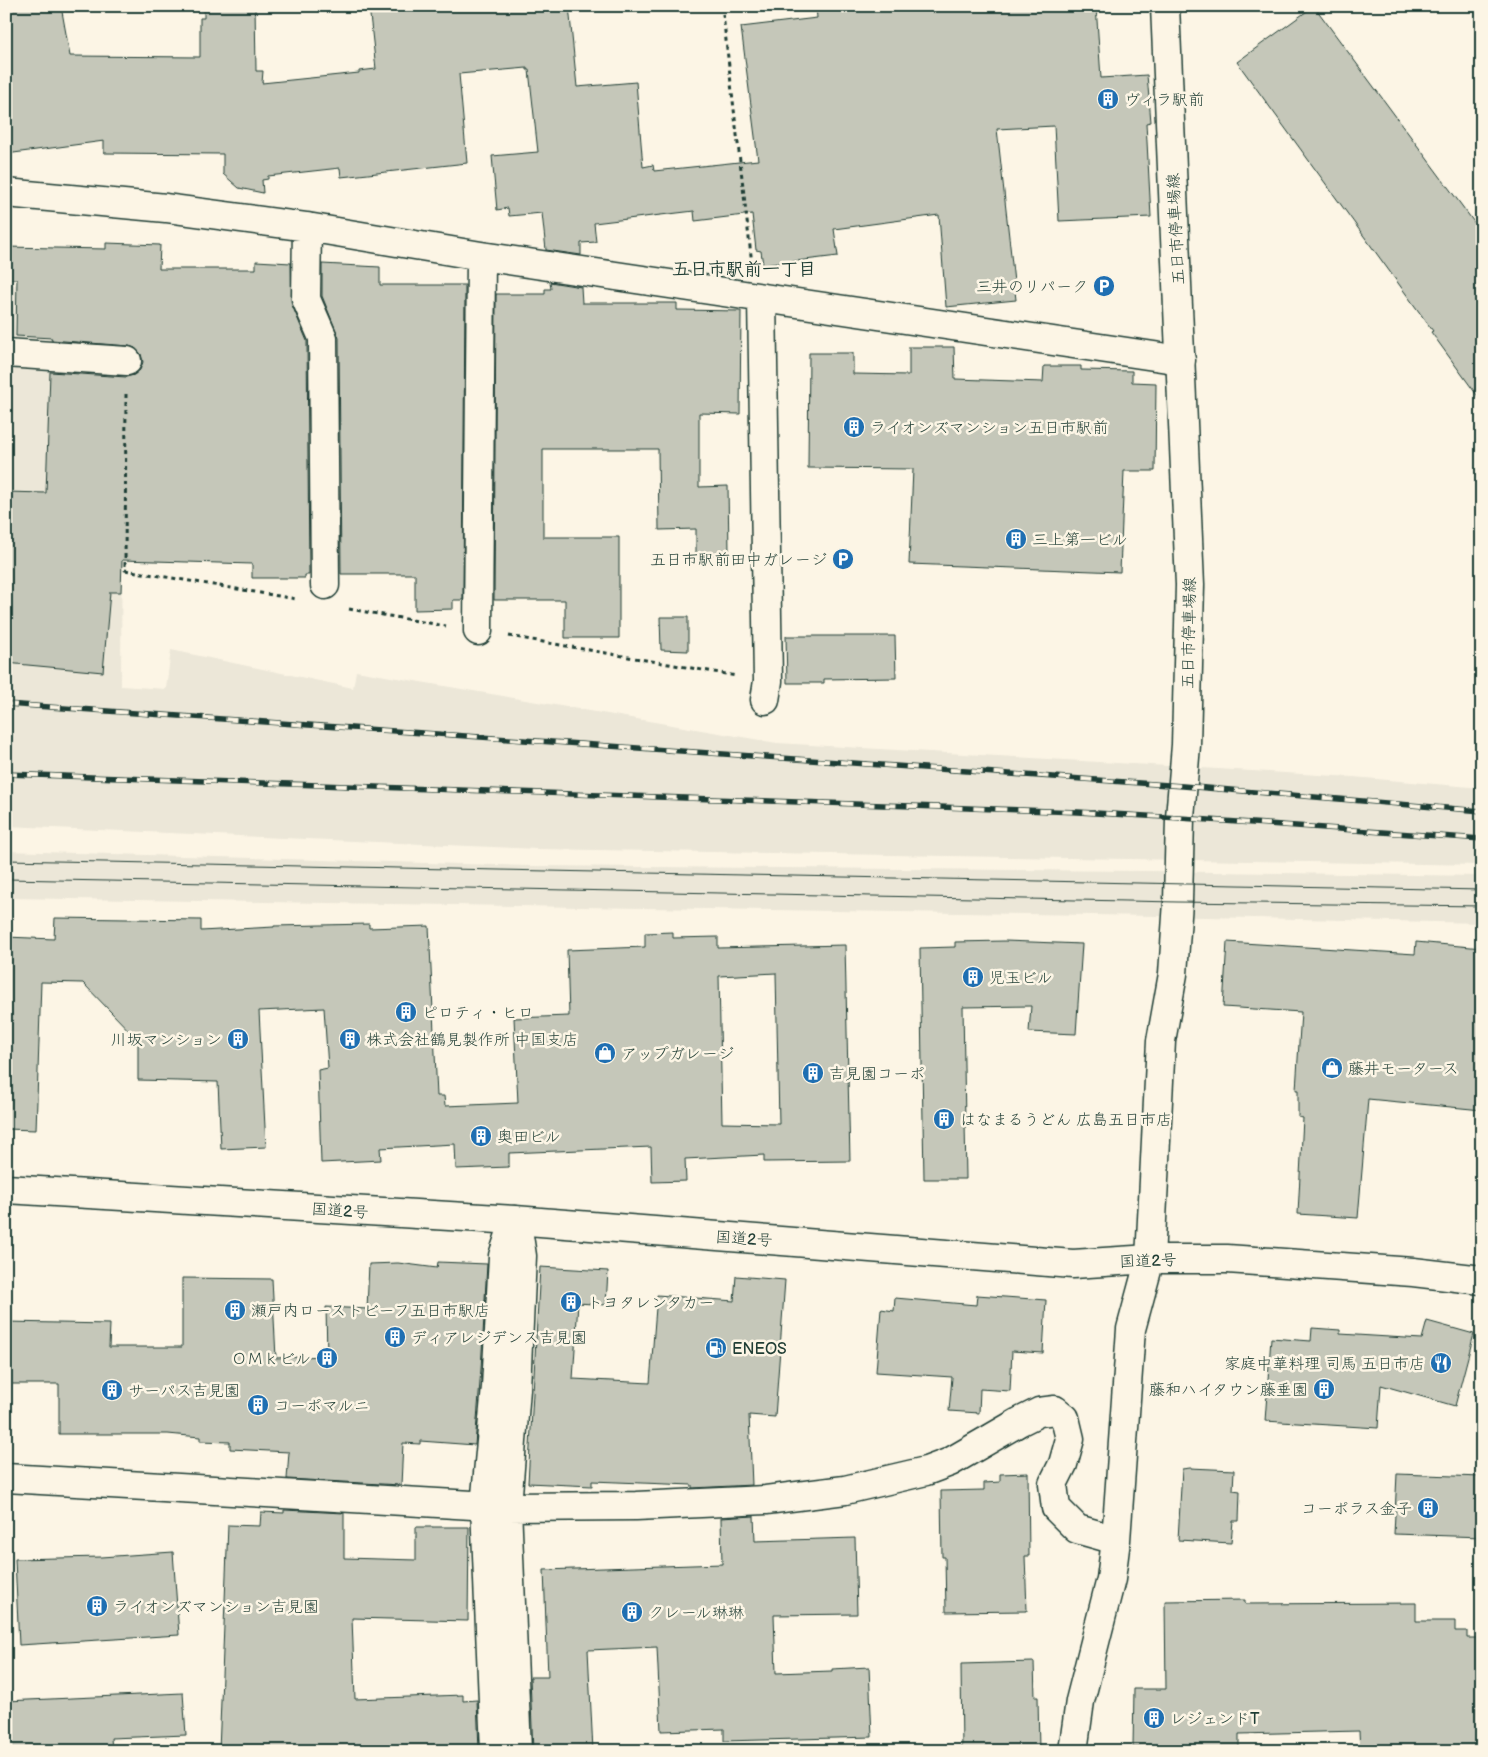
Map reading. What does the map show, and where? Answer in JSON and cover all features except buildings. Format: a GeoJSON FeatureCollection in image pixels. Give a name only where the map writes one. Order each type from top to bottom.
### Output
{"type":"FeatureCollection","features":[{"type":"Feature","properties":{"kind":"main road","name":"五日市停車場線"},"geometry":{"type":"LineString","coordinates":[[1074,1751],[1080,1701],[1111,1579],[1116,1540],[1131,1329],[1150,1259],[1161,1041],[1173,974],[1178,902],[1180,818],[1186,745],[1190,585],[1164,6]]}},
{"type":"Feature","properties":{"kind":"main road"},"geometry":{"type":"LineString","coordinates":[[6,193],[166,208],[306,227],[482,256],[1181,360]]}},
{"type":"Feature","properties":{"kind":"main road"},"geometry":{"type":"LineString","coordinates":[[306,227],[306,300],[323,338],[325,585]]}},
{"type":"Feature","properties":{"kind":"main road"},"geometry":{"type":"LineString","coordinates":[[478,631],[482,256]]}},
{"type":"Feature","properties":{"kind":"main road"},"geometry":{"type":"LineString","coordinates":[[759,297],[766,691]]}},
{"type":"Feature","properties":{"kind":"main road"},"geometry":{"type":"LineString","coordinates":[[6,353],[127,361]]}},
{"type":"Feature","properties":{"kind":"main road","name":"国道2号"},"geometry":{"type":"LineString","coordinates":[[6,1189],[515,1220],[1073,1264],[1150,1259],[1227,1259],[1413,1272],[1482,1280]]}},
{"type":"Feature","properties":{"kind":"main road"},"geometry":{"type":"LineString","coordinates":[[495,1751],[496,1387],[503,1256],[515,1220]]}},
{"type":"Feature","properties":{"kind":"main road"},"geometry":{"type":"LineString","coordinates":[[6,1478],[496,1506],[646,1506],[766,1500],[845,1490],[926,1472],[950,1462],[1039,1412],[1055,1410],[1065,1418],[1070,1439],[1063,1464],[1053,1484],[1056,1508],[1078,1529],[1116,1540]]}},
{"type":"Feature","properties":{"kind":"main road"},"geometry":{"type":"LineString","coordinates":[[496,1506],[517,1751]]}},
{"type":"Feature","properties":{"kind":"path"},"geometry":{"type":"LineString","coordinates":[[722,6],[759,297]]}},
{"type":"Feature","properties":{"kind":"path"},"geometry":{"type":"LineString","coordinates":[[127,361],[125,570],[302,600]]}},
{"type":"Feature","properties":{"kind":"path"},"geometry":{"type":"LineString","coordinates":[[341,607],[478,631],[766,691]]}},
{"type":"Feature","properties":{"kind":"shaded area"},"geometry":{"type":"Polygon","coordinates":[[[6,284],[123,291],[121,686],[166,689],[171,650],[353,688],[356,671],[777,743],[1353,777],[1482,788],[1482,865],[538,849],[6,826],[6,284]]]}},
{"type":"Feature","properties":{"kind":"shaded area"},"geometry":{"type":"Polygon","coordinates":[[[6,851],[530,866],[1149,871],[1482,876],[1482,923],[6,898],[6,851]]]}},
{"type":"Feature","properties":{"kind":"tram line"},"geometry":{"type":"LineString","coordinates":[[6,860],[1482,890]]}},
{"type":"Feature","properties":{"kind":"tram line"},"geometry":{"type":"LineString","coordinates":[[6,879],[1178,902],[1482,906]]}},
{"type":"Feature","properties":{"kind":"railway"},"geometry":{"type":"LineString","coordinates":[[6,704],[1183,786],[1482,811]]}},
{"type":"Feature","properties":{"kind":"railway"},"geometry":{"type":"LineString","coordinates":[[6,774],[1078,812],[1482,839]]}},
{"type":"Feature","properties":{"kind":"place","name":"ヴィラ駅前"},"geometry":{"type":"Point","coordinates":[1108,99]}},
{"type":"Feature","properties":{"kind":"place","name":"三井のリパーク"},"geometry":{"type":"Point","coordinates":[1104,286]}},
{"type":"Feature","properties":{"kind":"place","name":"ライオンズマンション五日市駅前"},"geometry":{"type":"Point","coordinates":[854,427]}},
{"type":"Feature","properties":{"kind":"place","name":"三上第一ビル"},"geometry":{"type":"Point","coordinates":[1016,539]}},
{"type":"Feature","properties":{"kind":"place","name":"五日市駅前田中ガレージ"},"geometry":{"type":"Point","coordinates":[843,559]}},
{"type":"Feature","properties":{"kind":"place","name":"児玉ビル"},"geometry":{"type":"Point","coordinates":[973,977]}},
{"type":"Feature","properties":{"kind":"place","name":"ピロティ・ヒロ"},"geometry":{"type":"Point","coordinates":[406,1012]}},
{"type":"Feature","properties":{"kind":"place","name":"川坂マンション"},"geometry":{"type":"Point","coordinates":[238,1039]}},
{"type":"Feature","properties":{"kind":"place","name":"株式会社鶴見製作所 中国支店"},"geometry":{"type":"Point","coordinates":[350,1039]}},
{"type":"Feature","properties":{"kind":"place","name":"アップガレージ"},"geometry":{"type":"Point","coordinates":[605,1053]}},
{"type":"Feature","properties":{"kind":"place","name":"藤井モータース"},"geometry":{"type":"Point","coordinates":[1332,1068]}},
{"type":"Feature","properties":{"kind":"place","name":"吉見園コーポ"},"geometry":{"type":"Point","coordinates":[813,1073]}},
{"type":"Feature","properties":{"kind":"place","name":"はなまるうどん 広島五日市店"},"geometry":{"type":"Point","coordinates":[944,1119]}},
{"type":"Feature","properties":{"kind":"place","name":"奥田ビル"},"geometry":{"type":"Point","coordinates":[481,1136]}},
{"type":"Feature","properties":{"kind":"place","name":"トヨタレンタカー"},"geometry":{"type":"Point","coordinates":[571,1302]}},
{"type":"Feature","properties":{"kind":"place","name":"瀬戸内ローストビーフ五日市駅店"},"geometry":{"type":"Point","coordinates":[235,1310]}},
{"type":"Feature","properties":{"kind":"place","name":"ディアレジデンス吉見園"},"geometry":{"type":"Point","coordinates":[395,1337]}},
{"type":"Feature","properties":{"kind":"place","name":"ENEOS"},"geometry":{"type":"Point","coordinates":[716,1348]}},
{"type":"Feature","properties":{"kind":"place","name":"ＯＭｋビル"},"geometry":{"type":"Point","coordinates":[327,1358]}},
{"type":"Feature","properties":{"kind":"place","name":"家庭中華料理 司馬 五日市店"},"geometry":{"type":"Point","coordinates":[1441,1363]}},
{"type":"Feature","properties":{"kind":"place","name":"藤和ハイタウン藤垂園"},"geometry":{"type":"Point","coordinates":[1324,1389]}},
{"type":"Feature","properties":{"kind":"place","name":"サーパス吉見園"},"geometry":{"type":"Point","coordinates":[112,1390]}},
{"type":"Feature","properties":{"kind":"place","name":"コーポマルニ"},"geometry":{"type":"Point","coordinates":[258,1405]}},
{"type":"Feature","properties":{"kind":"place","name":"コーポラス金子"},"geometry":{"type":"Point","coordinates":[1428,1508]}},
{"type":"Feature","properties":{"kind":"place","name":"ライオンズマンション吉見園"},"geometry":{"type":"Point","coordinates":[97,1606]}},
{"type":"Feature","properties":{"kind":"place","name":"クレール琳琳"},"geometry":{"type":"Point","coordinates":[632,1612]}},
{"type":"Feature","properties":{"kind":"place","name":"レジェンドT"},"geometry":{"type":"Point","coordinates":[1154,1718]}},
{"type":"Feature","properties":{"kind":"district","name":"五日市駅前一丁目"},"geometry":{"type":"Point","coordinates":[744,269]}}]}
